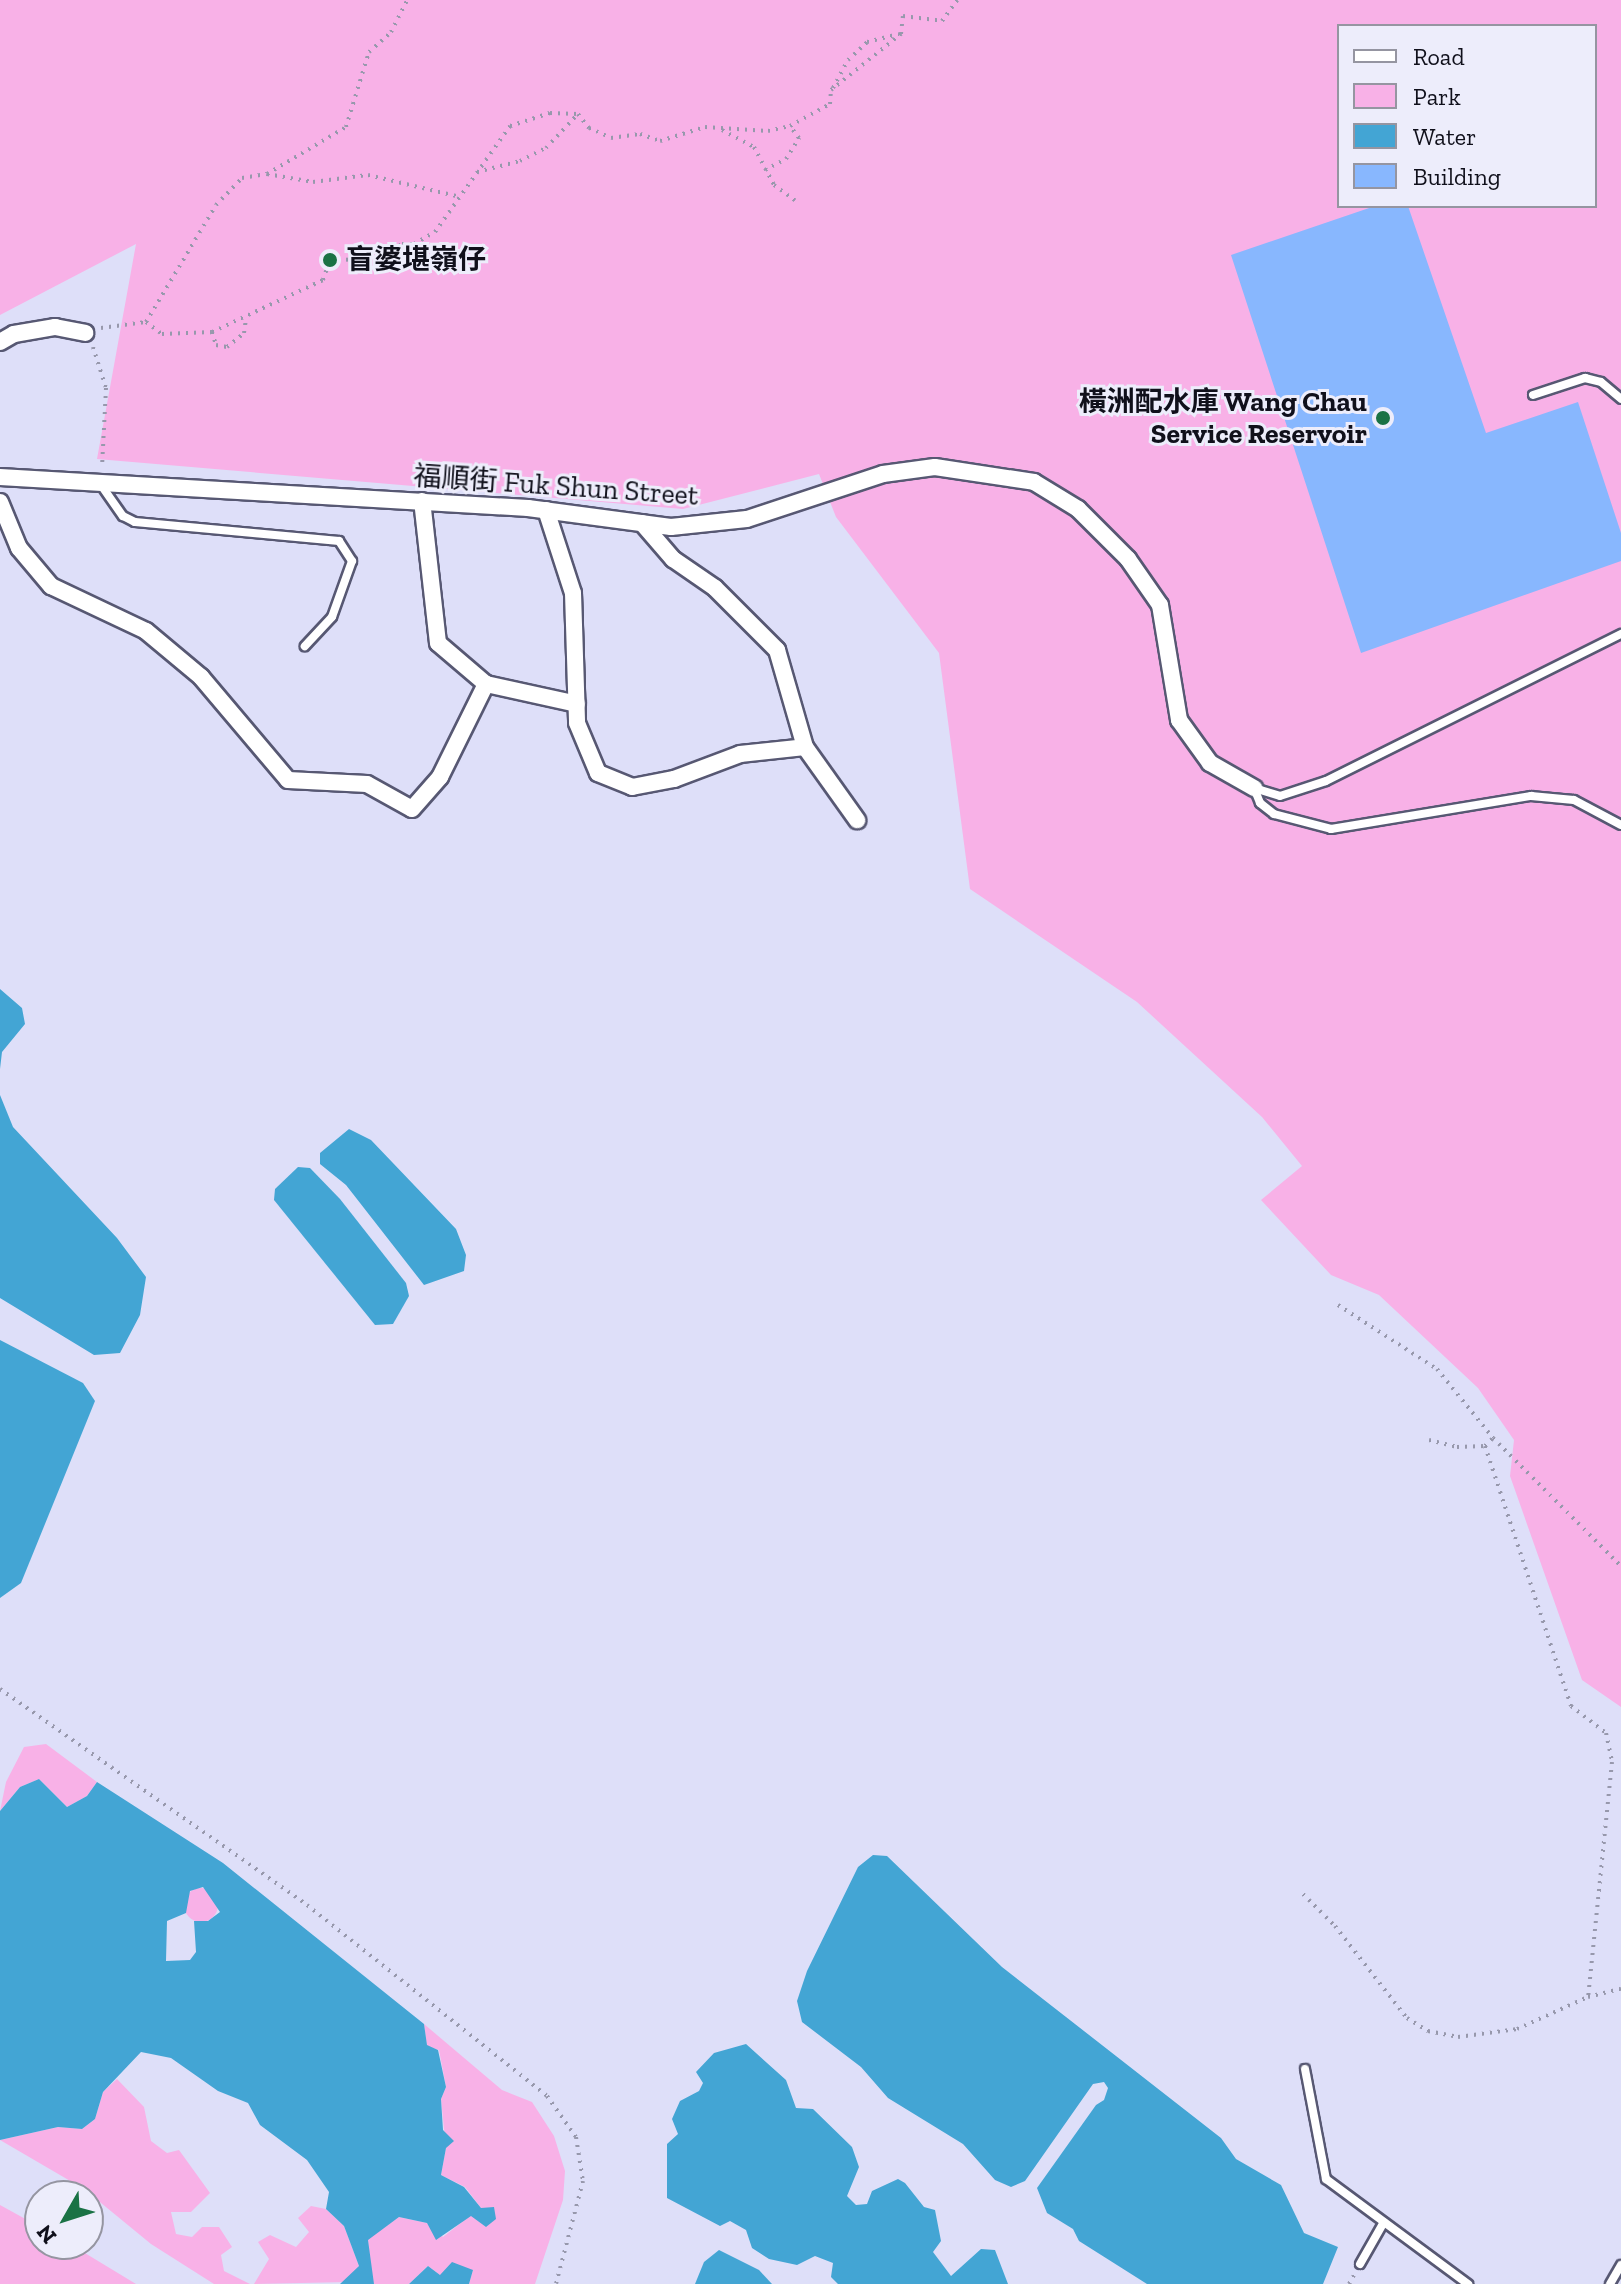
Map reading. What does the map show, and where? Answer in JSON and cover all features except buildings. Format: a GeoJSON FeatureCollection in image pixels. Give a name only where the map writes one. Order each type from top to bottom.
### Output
{"type":"FeatureCollection","features":[{"type":"Feature","properties":{"kind":"street"},"geometry":{"type":"LineString","coordinates":[[0,342],[14,334],[55,327],[85,333]]}},
{"type":"Feature","properties":{"kind":"street","name":"福順街 Fuk Shun Street"},"geometry":{"type":"LineString","coordinates":[[0,477],[546,510],[671,527],[747,519],[883,474],[935,467],[1034,482],[1078,509],[1128,559],[1160,605],[1179,720],[1210,763],[1254,788]]}},
{"type":"Feature","properties":{"kind":"street"},"geometry":{"type":"LineString","coordinates":[[422,501],[438,643],[486,684],[577,704]]}},
{"type":"Feature","properties":{"kind":"street"},"geometry":{"type":"LineString","coordinates":[[0,502],[19,548],[51,586],[146,631],[201,677],[273,764],[297,784],[367,784],[412,809],[440,777],[486,684]]}},
{"type":"Feature","properties":{"kind":"street"},"geometry":{"type":"LineString","coordinates":[[546,510],[573,593],[577,723],[598,773],[632,787],[674,779],[740,754],[805,747]]}},
{"type":"Feature","properties":{"kind":"street"},"geometry":{"type":"LineString","coordinates":[[642,523],[673,559],[715,588],[777,650],[805,747],[857,820]]}},
{"type":"Feature","properties":{"kind":"lane"},"geometry":{"type":"LineString","coordinates":[[1533,395],[1585,378],[1601,382],[1621,399]]}},
{"type":"Feature","properties":{"kind":"lane"},"geometry":{"type":"LineString","coordinates":[[101,485],[123,516],[135,522],[339,541],[352,561],[332,617],[305,646]]}},
{"type":"Feature","properties":{"kind":"lane","name":"福順街 Fuk Shun Street"},"geometry":{"type":"LineString","coordinates":[[1254,788],[1280,796],[1390,752],[1621,634]]}},
{"type":"Feature","properties":{"kind":"lane"},"geometry":{"type":"LineString","coordinates":[[1254,788],[1260,803],[1274,814],[1331,829],[1531,796],[1574,800],[1621,825]]}},
{"type":"Feature","properties":{"kind":"lane"},"geometry":{"type":"LineString","coordinates":[[1305,2069],[1326,2179],[1468,2284]]}},
{"type":"Feature","properties":{"kind":"lane"},"geometry":{"type":"LineString","coordinates":[[1360,2264],[1384,2222]]}},
{"type":"Feature","properties":{"kind":"lane"},"geometry":{"type":"LineString","coordinates":[[1610,2284],[1621,2265]]}},
{"type":"Feature","properties":{"kind":"path"},"geometry":{"type":"LineString","coordinates":[[267,174],[346,127],[369,52],[391,32],[407,0]]}},
{"type":"Feature","properties":{"kind":"path"},"geometry":{"type":"LineString","coordinates":[[831,90],[901,34],[903,16],[942,21],[957,0]]}},
{"type":"Feature","properties":{"kind":"path"},"geometry":{"type":"LineString","coordinates":[[101,485],[106,388],[101,358],[85,333],[114,323],[146,322],[162,334],[212,332],[232,319],[246,318],[265,304],[323,280],[330,260],[379,259],[402,244],[414,244],[435,232],[510,126],[550,113],[578,114],[589,128],[611,138],[640,134],[660,141],[705,127],[721,129],[738,126],[768,131],[790,126],[830,104],[831,90],[848,60],[867,42],[901,34]]}},
{"type":"Feature","properties":{"kind":"path"},"geometry":{"type":"LineString","coordinates":[[475,172],[520,161],[546,148],[578,114]]}},
{"type":"Feature","properties":{"kind":"path"},"geometry":{"type":"LineString","coordinates":[[765,170],[786,159],[799,138],[790,126]]}},
{"type":"Feature","properties":{"kind":"path"},"geometry":{"type":"LineString","coordinates":[[721,129],[754,147],[774,185],[795,200]]}},
{"type":"Feature","properties":{"kind":"path"},"geometry":{"type":"LineString","coordinates":[[146,322],[216,205],[242,178],[267,174],[305,182],[368,175],[460,197]]}},
{"type":"Feature","properties":{"kind":"path"},"geometry":{"type":"LineString","coordinates":[[212,332],[216,345],[227,347],[244,333],[246,318]]}},
{"type":"Feature","properties":{"kind":"path"},"geometry":{"type":"LineString","coordinates":[[1338,1305],[1437,1369],[1493,1438],[1621,1566]]}},
{"type":"Feature","properties":{"kind":"path"},"geometry":{"type":"LineString","coordinates":[[1429,1440],[1457,1447],[1485,1446],[1493,1438]]}},
{"type":"Feature","properties":{"kind":"path"},"geometry":{"type":"LineString","coordinates":[[1485,1446],[1571,1706],[1606,1733],[1612,1762],[1588,1997]]}},
{"type":"Feature","properties":{"kind":"path"},"geometry":{"type":"LineString","coordinates":[[0,1689],[307,1905],[547,2096],[576,2137],[583,2181],[556,2284]]}},
{"type":"Feature","properties":{"kind":"path"},"geometry":{"type":"LineString","coordinates":[[1303,1894],[1335,1926],[1407,2018],[1428,2031],[1485,2036],[1517,2029],[1588,1997],[1621,1989]]}},
{"type":"Feature","properties":{"kind":"green space"},"geometry":{"type":"Polygon","coordinates":[[[0,0],[1621,0],[1621,1707],[1582,1680],[1510,1476],[1514,1440],[1478,1388],[1379,1295],[1331,1275],[1261,1200],[1302,1166],[1262,1117],[1137,1002],[970,889],[939,653],[836,517],[819,474],[683,509],[97,459],[136,244],[0,315],[0,0]]]}},
{"type":"Feature","properties":{"kind":"green space"},"geometry":{"type":"Polygon","coordinates":[[[46,1744],[97,1782],[87,1796],[67,1807],[39,1779],[20,1787],[0,1811],[6,1782],[24,1747],[46,1744]]]}},
{"type":"Feature","properties":{"kind":"green space"},"geometry":{"type":"Polygon","coordinates":[[[201,1888],[213,1893],[218,1905],[213,1917],[201,1922],[189,1917],[184,1905],[189,1893],[201,1888]]]}},
{"type":"Feature","properties":{"kind":"green space"},"geometry":{"type":"Polygon","coordinates":[[[424,2024],[502,2090],[532,2102],[554,2136],[565,2171],[563,2200],[535,2284],[469,2284],[473,2270],[440,2275],[428,2266],[409,2284],[374,2284],[370,2275],[368,2239],[399,2217],[427,2223],[443,2237],[471,2215],[486,2227],[481,2208],[465,2187],[441,2175],[446,2148],[441,2099],[446,2087],[439,2050],[427,2046],[424,2024]]]}},
{"type":"Feature","properties":{"kind":"green space"},"geometry":{"type":"Polygon","coordinates":[[[117,2079],[144,2107],[151,2141],[167,2153],[179,2150],[210,2193],[191,2212],[171,2212],[176,2234],[192,2237],[202,2227],[219,2227],[232,2247],[221,2255],[224,2271],[250,2284],[214,2284],[151,2244],[104,2205],[104,2180],[69,2180],[0,2140],[58,2127],[82,2129],[95,2119],[103,2092],[117,2079]]]}},
{"type":"Feature","properties":{"kind":"green space"},"geometry":{"type":"Polygon","coordinates":[[[0,2205],[24,2218],[24,2260],[96,2260],[136,2284],[0,2284],[0,2205]]]}},
{"type":"Feature","properties":{"kind":"green space"},"geometry":{"type":"Polygon","coordinates":[[[311,2206],[326,2209],[344,2226],[359,2266],[348,2282],[254,2284],[269,2259],[258,2242],[270,2235],[296,2247],[309,2232],[298,2218],[311,2206]]]}},
{"type":"Feature","properties":{"kind":"water"},"geometry":{"type":"Polygon","coordinates":[[[0,989],[22,1008],[25,1024],[2,1052],[0,1069],[0,989]]]}},
{"type":"Feature","properties":{"kind":"water"},"geometry":{"type":"Polygon","coordinates":[[[0,1095],[13,1127],[117,1238],[146,1277],[140,1315],[120,1353],[94,1355],[0,1298],[0,1095]]]}},
{"type":"Feature","properties":{"kind":"water"},"geometry":{"type":"Polygon","coordinates":[[[349,1129],[371,1140],[456,1229],[466,1255],[464,1271],[424,1285],[346,1185],[320,1164],[320,1153],[349,1129]]]}},
{"type":"Feature","properties":{"kind":"water"},"geometry":{"type":"Polygon","coordinates":[[[298,1167],[310,1168],[340,1199],[406,1283],[409,1296],[393,1324],[375,1325],[274,1200],[275,1189],[298,1167]]]}},
{"type":"Feature","properties":{"kind":"water"},"geometry":{"type":"Polygon","coordinates":[[[0,1340],[83,1383],[95,1401],[21,1583],[0,1598],[0,1340]]]}},
{"type":"Feature","properties":{"kind":"water"},"geometry":{"type":"Polygon","coordinates":[[[39,1779],[67,1807],[87,1796],[97,1782],[223,1863],[424,2024],[427,2045],[438,2050],[446,2087],[441,2099],[443,2130],[454,2141],[446,2148],[441,2175],[464,2187],[481,2208],[494,2207],[496,2219],[486,2227],[471,2216],[436,2240],[427,2223],[399,2217],[368,2240],[374,2284],[340,2284],[359,2266],[344,2226],[326,2209],[329,2192],[307,2160],[260,2125],[248,2103],[218,2091],[171,2058],[141,2052],[103,2092],[95,2119],[82,2129],[58,2127],[0,2140],[0,1811],[20,1787],[39,1779]],[[203,1887],[190,1891],[186,1913],[167,1921],[166,1961],[190,1960],[196,1952],[194,1921],[208,1921],[220,1912],[203,1887]]]}},
{"type":"Feature","properties":{"kind":"water"},"geometry":{"type":"Polygon","coordinates":[[[873,1855],[887,1856],[1002,1967],[1221,2138],[1236,2159],[1281,2185],[1304,2233],[1338,2247],[1323,2284],[1147,2284],[1079,2241],[1073,2229],[1047,2213],[1037,2188],[1096,2105],[1104,2100],[1108,2088],[1104,2082],[1093,2084],[1025,2181],[1011,2187],[995,2180],[963,2144],[888,2098],[861,2067],[802,2022],[797,2001],[807,1971],[858,1867],[873,1855]]]}},
{"type":"Feature","properties":{"kind":"water"},"geometry":{"type":"Polygon","coordinates":[[[746,2044],[786,2080],[796,2108],[813,2109],[852,2147],[859,2167],[847,2196],[856,2205],[867,2204],[872,2191],[898,2179],[905,2183],[924,2207],[935,2210],[941,2241],[933,2252],[951,2276],[981,2249],[995,2250],[1008,2284],[838,2284],[831,2277],[833,2263],[815,2256],[797,2265],[769,2259],[752,2248],[746,2230],[730,2221],[720,2226],[667,2198],[667,2144],[678,2134],[672,2119],[680,2101],[699,2091],[703,2083],[696,2072],[714,2053],[746,2044]]]}},
{"type":"Feature","properties":{"kind":"water"},"geometry":{"type":"Polygon","coordinates":[[[719,2250],[759,2270],[772,2284],[695,2284],[704,2262],[719,2250]]]}},
{"type":"Feature","properties":{"kind":"water"},"geometry":{"type":"Polygon","coordinates":[[[452,2262],[473,2270],[469,2284],[409,2284],[428,2266],[440,2275],[452,2262]]]}},
{"type":"Feature","properties":{"kind":"place","name":"盲婆堪嶺仔"},"geometry":{"type":"Point","coordinates":[330,260]}},
{"type":"Feature","properties":{"kind":"place","name":"橫洲配水庫 Wang Chau Service Reservoir"},"geometry":{"type":"Point","coordinates":[1383,418]}}]}
